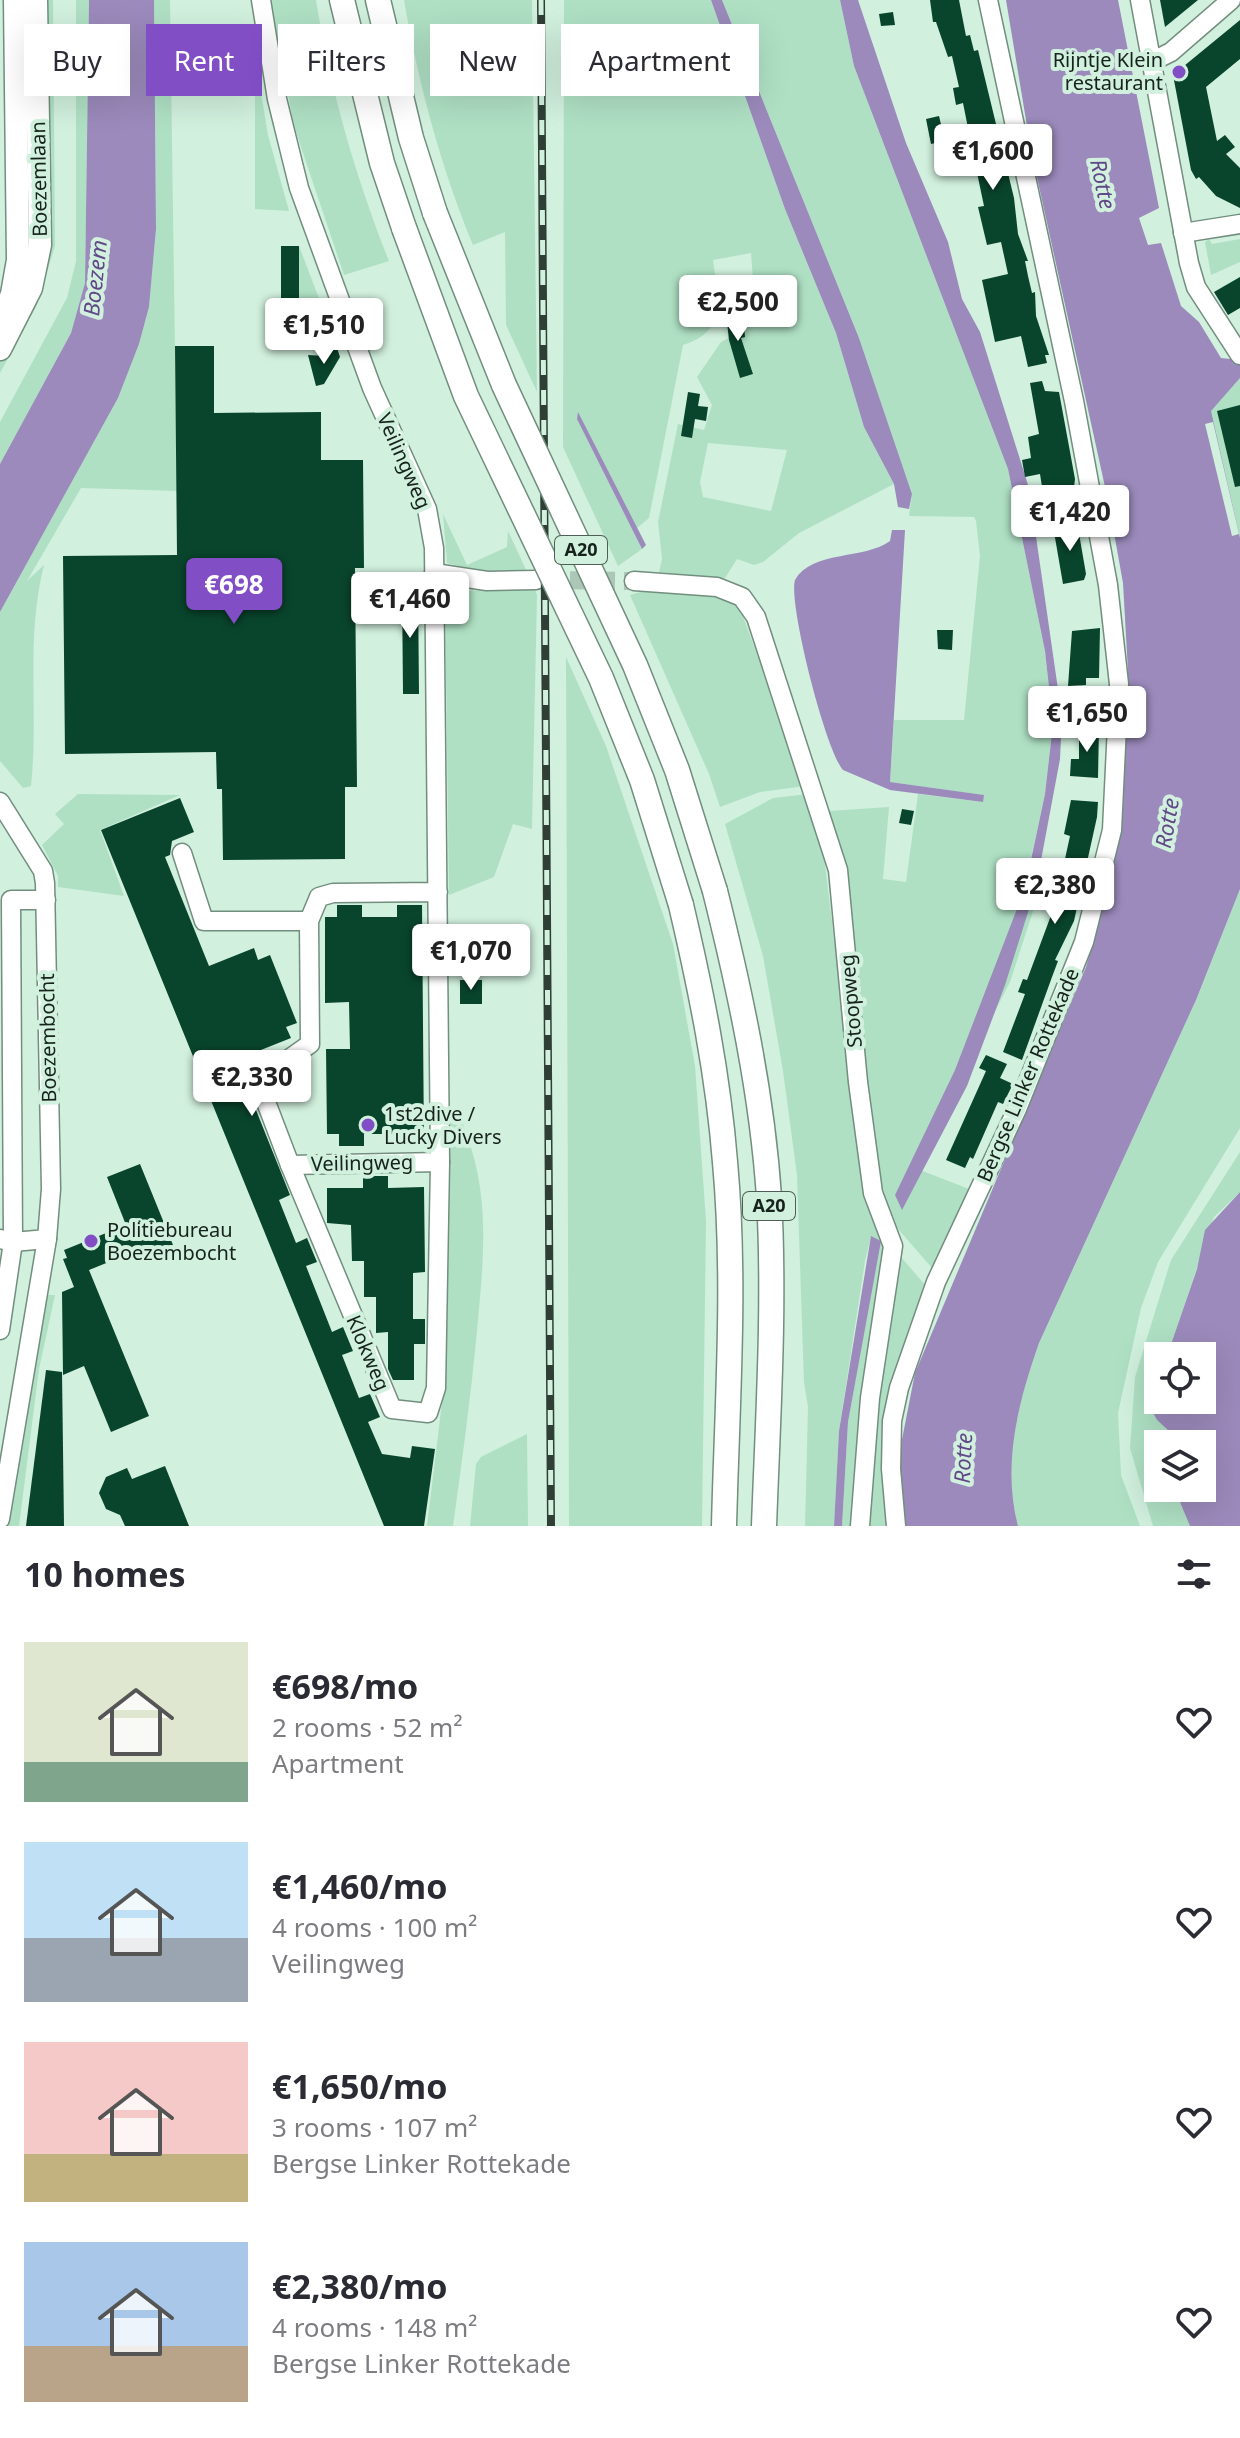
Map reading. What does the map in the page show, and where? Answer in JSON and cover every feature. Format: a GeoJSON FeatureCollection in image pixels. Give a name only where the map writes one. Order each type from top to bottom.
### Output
{"type":"FeatureCollection","features":[{"type":"Feature","properties":{"kind":"highway","name":"A20"},"geometry":{"type":"LineString","coordinates":[[342,0],[382,163],[466,396],[601,678],[642,780],[681,905],[709,1032],[726,1164],[730,1296],[724,1526]]}},
{"type":"Feature","properties":{"kind":"highway","name":"A20"},"geometry":{"type":"LineString","coordinates":[[378,0],[411,138],[435,213],[504,385],[635,665],[677,770],[715,891],[736,976],[752,1062],[769,1195],[772,1288],[764,1526]]}},
{"type":"Feature","properties":{"kind":"main road","name":"Boezemlaan"},"geometry":{"type":"LineString","coordinates":[[0,325],[12,294],[18,260],[15,0]]}},
{"type":"Feature","properties":{"kind":"main road","name":"Boezemlaan"},"geometry":{"type":"LineString","coordinates":[[0,349],[31,288],[40,245],[36,0]]}},
{"type":"Feature","properties":{"kind":"street","name":"Veilingweg"},"geometry":{"type":"LineString","coordinates":[[261,0],[277,99],[299,188],[363,366],[427,509],[434,538],[440,1162],[290,1165],[258,1081],[310,1044],[309,921]]}},
{"type":"Feature","properties":{"kind":"street","name":"Bergse Linker Rottekade"},"geometry":{"type":"LineString","coordinates":[[896,1526],[892,1437],[899,1388],[936,1282],[1017,1109],[1084,942],[1112,830],[1119,684],[1108,585],[1074,401],[988,0]]}},
{"type":"Feature","properties":{"kind":"street"},"geometry":{"type":"LineString","coordinates":[[1140,0],[1183,233],[1196,287],[1240,355]]}},
{"type":"Feature","properties":{"kind":"street"},"geometry":{"type":"LineString","coordinates":[[1151,62],[1171,52],[1231,0]]}},
{"type":"Feature","properties":{"kind":"street"},"geometry":{"type":"LineString","coordinates":[[1183,233],[1240,224]]}},
{"type":"Feature","properties":{"kind":"street"},"geometry":{"type":"LineString","coordinates":[[434,573],[487,581],[536,580]]}},
{"type":"Feature","properties":{"kind":"street","name":"Stoopweg"},"geometry":{"type":"LineString","coordinates":[[634,581],[717,587],[742,597],[756,617],[838,870],[858,1082],[873,1193],[893,1246],[870,1398],[860,1526]]}},
{"type":"Feature","properties":{"kind":"street","name":"Boezembocht"},"geometry":{"type":"LineString","coordinates":[[0,802],[43,871],[51,1189],[47,1239],[0,1519]]}},
{"type":"Feature","properties":{"kind":"street"},"geometry":{"type":"LineString","coordinates":[[182,853],[204,921],[309,921],[319,897],[333,893],[438,892]]}},
{"type":"Feature","properties":{"kind":"street"},"geometry":{"type":"LineString","coordinates":[[0,1330],[7,1240],[5,1016],[11,900],[46,900]]}},
{"type":"Feature","properties":{"kind":"street","name":"Klokweg"},"geometry":{"type":"LineString","coordinates":[[290,1165],[392,1409],[428,1413],[436,1388],[440,1162]]}},
{"type":"Feature","properties":{"kind":"street"},"geometry":{"type":"LineString","coordinates":[[7,1240],[47,1239]]}},
{"type":"Feature","properties":{"kind":"green space"},"geometry":{"type":"Polygon","coordinates":[[[46,0],[53,0],[53,24],[45,24],[46,0]]]}},
{"type":"Feature","properties":{"kind":"green space"},"geometry":{"type":"Polygon","coordinates":[[[76,0],[89,0],[89,24],[76,24],[76,0]]]}},
{"type":"Feature","properties":{"kind":"green space"},"geometry":{"type":"Polygon","coordinates":[[[154,0],[170,0],[170,24],[154,24],[154,0]]]}},
{"type":"Feature","properties":{"kind":"green space"},"geometry":{"type":"Polygon","coordinates":[[[269,0],[316,0],[321,24],[278,24],[278,45],[269,0]]]}},
{"type":"Feature","properties":{"kind":"green space"},"geometry":{"type":"Polygon","coordinates":[[[404,0],[532,0],[532,24],[430,24],[430,96],[533,96],[537,392],[506,325],[505,232],[473,245],[432,124],[414,52],[414,24],[409,24],[404,0]]]}},
{"type":"Feature","properties":{"kind":"green space"},"geometry":{"type":"Polygon","coordinates":[[[564,0],[711,0],[719,24],[564,24],[564,0]]]}},
{"type":"Feature","properties":{"kind":"green space"},"geometry":{"type":"Polygon","coordinates":[[[722,0],[840,0],[854,66],[1008,469],[1045,651],[1053,724],[1045,794],[1023,894],[1038,896],[1010,982],[915,1168],[969,1189],[932,1268],[892,1222],[881,1190],[852,971],[843,870],[829,811],[889,807],[883,879],[906,882],[918,794],[983,802],[983,795],[890,782],[894,720],[964,720],[980,556],[976,521],[974,517],[909,516],[912,494],[859,338],[759,91],[759,24],[732,24],[722,0]]]}},
{"type":"Feature","properties":{"kind":"green space"},"geometry":{"type":"Polygon","coordinates":[[[42,96],[54,96],[55,246],[37,305],[0,373],[0,358],[33,299],[42,96]]]}},
{"type":"Feature","properties":{"kind":"green space"},"geometry":{"type":"Polygon","coordinates":[[[76,96],[88,96],[85,283],[71,333],[0,464],[0,422],[67,298],[76,261],[76,96]]]}},
{"type":"Feature","properties":{"kind":"green space"},"geometry":{"type":"Polygon","coordinates":[[[155,96],[171,96],[177,491],[81,488],[27,581],[44,565],[35,621],[31,786],[23,788],[0,761],[0,612],[118,398],[139,344],[149,307],[156,229],[155,96]]]}},
{"type":"Feature","properties":{"kind":"green space"},"geometry":{"type":"Polygon","coordinates":[[[255,96],[262,96],[268,135],[289,211],[255,209],[255,96]]]}},
{"type":"Feature","properties":{"kind":"green space"},"geometry":{"type":"Polygon","coordinates":[[[288,96],[336,96],[345,133],[389,261],[344,275],[294,126],[288,96]]]}},
{"type":"Feature","properties":{"kind":"green space"},"geometry":{"type":"Polygon","coordinates":[[[564,96],[745,96],[785,209],[836,333],[864,427],[894,484],[799,533],[763,562],[754,565],[737,559],[725,578],[659,572],[662,559],[658,522],[678,424],[704,430],[712,405],[697,377],[721,342],[745,329],[746,309],[755,305],[751,253],[713,260],[717,312],[708,331],[683,345],[649,518],[637,528],[578,414],[578,420],[642,549],[618,566],[563,447],[564,96]],[[708,443],[700,482],[703,497],[771,511],[787,450],[708,443]]]}},
{"type":"Feature","properties":{"kind":"green space"},"geometry":{"type":"Polygon","coordinates":[[[1209,239],[1212,244],[1240,239],[1240,262],[1211,275],[1205,242],[1209,239]]]}},
{"type":"Feature","properties":{"kind":"green space"},"geometry":{"type":"Polygon","coordinates":[[[299,246],[325,314],[322,320],[299,325],[299,246]]]}},
{"type":"Feature","properties":{"kind":"green space"},"geometry":{"type":"Polygon","coordinates":[[[1240,378],[1240,538],[1210,411],[1240,378]]]}},
{"type":"Feature","properties":{"kind":"green space"},"geometry":{"type":"Polygon","coordinates":[[[443,514],[467,565],[507,547],[508,531],[529,576],[491,575],[447,563],[443,514]]]}},
{"type":"Feature","properties":{"kind":"green space"},"geometry":{"type":"Polygon","coordinates":[[[534,587],[537,595],[532,829],[513,824],[494,877],[449,895],[445,595],[447,592],[534,587]]]}},
{"type":"Feature","properties":{"kind":"green space"},"geometry":{"type":"Polygon","coordinates":[[[647,590],[718,595],[740,608],[805,786],[760,792],[720,807],[709,774],[630,595],[647,590]]]}},
{"type":"Feature","properties":{"kind":"green space"},"geometry":{"type":"Polygon","coordinates":[[[566,657],[606,746],[673,944],[695,1066],[706,1221],[702,1526],[569,1526],[566,657]]]}},
{"type":"Feature","properties":{"kind":"green space"},"geometry":{"type":"Polygon","coordinates":[[[78,794],[180,795],[100,830],[124,896],[58,887],[58,876],[42,845],[64,824],[55,814],[78,794]]]}},
{"type":"Feature","properties":{"kind":"green space"},"geometry":{"type":"Polygon","coordinates":[[[808,794],[823,848],[857,1129],[888,1239],[854,1481],[856,1526],[842,1526],[848,1422],[880,1241],[871,1237],[865,1261],[839,1431],[834,1526],[805,1526],[808,1407],[804,1383],[797,1175],[763,956],[725,824],[773,798],[808,794]]]}},
{"type":"Feature","properties":{"kind":"green space"},"geometry":{"type":"Polygon","coordinates":[[[1240,889],[1240,1128],[1158,1262],[1141,1308],[1118,1413],[1121,1475],[1140,1526],[1018,1526],[1013,1503],[1012,1456],[1019,1410],[1039,1343],[1196,1000],[1240,889]]]}},
{"type":"Feature","properties":{"kind":"green space"},"geometry":{"type":"Polygon","coordinates":[[[454,1109],[465,1129],[480,1184],[483,1232],[481,1281],[453,1526],[427,1526],[446,1369],[450,1111],[454,1109]]]}},
{"type":"Feature","properties":{"kind":"green space"},"geometry":{"type":"Polygon","coordinates":[[[1240,1152],[1240,1192],[1214,1217],[1172,1342],[1146,1342],[1171,1260],[1240,1152]]]}},
{"type":"Feature","properties":{"kind":"green space"},"geometry":{"type":"Polygon","coordinates":[[[900,1256],[926,1286],[903,1346],[888,1403],[882,1462],[887,1526],[863,1526],[879,1368],[900,1256]]]}},
{"type":"Feature","properties":{"kind":"green space"},"geometry":{"type":"Polygon","coordinates":[[[42,1295],[55,1295],[39,1369],[19,1526],[6,1526],[42,1295]]]}},
{"type":"Feature","properties":{"kind":"green space"},"geometry":{"type":"Polygon","coordinates":[[[1144,1348],[1144,1414],[1154,1414],[1168,1430],[1144,1430],[1144,1495],[1130,1448],[1135,1377],[1144,1348]]]}},
{"type":"Feature","properties":{"kind":"green space"},"geometry":{"type":"Polygon","coordinates":[[[527,1434],[528,1526],[470,1526],[476,1464],[481,1457],[527,1434]]]}},
{"type":"Feature","properties":{"kind":"green space"},"geometry":{"type":"Polygon","coordinates":[[[1146,1502],[1180,1502],[1190,1526],[1153,1526],[1146,1502]]]}},
{"type":"Feature","properties":{"kind":"water","name":"Boezem"},"geometry":{"type":"Polygon","coordinates":[[[89,0],[154,0],[154,24],[146,24],[146,96],[155,96],[156,229],[149,307],[139,344],[118,398],[0,612],[0,464],[71,333],[85,283],[88,96],[130,96],[130,24],[89,24],[89,0]]]}},
{"type":"Feature","properties":{"kind":"water"},"geometry":{"type":"Polygon","coordinates":[[[711,0],[722,0],[732,24],[719,24],[711,0]]]}},
{"type":"Feature","properties":{"kind":"water"},"geometry":{"type":"Polygon","coordinates":[[[840,0],[858,0],[906,143],[948,242],[962,299],[980,332],[1029,488],[1062,717],[1060,759],[1036,887],[1005,985],[967,1086],[902,1210],[895,1195],[955,1070],[1025,888],[1045,794],[1053,724],[1045,651],[1008,469],[854,66],[840,0]]]}},
{"type":"Feature","properties":{"kind":"water","name":"Rotte"},"geometry":{"type":"Polygon","coordinates":[[[1006,0],[1118,0],[1159,208],[1139,218],[1148,245],[1161,243],[1181,306],[1199,322],[1221,358],[1240,360],[1240,378],[1211,411],[1240,538],[1240,889],[1196,1000],[1039,1343],[1019,1411],[1012,1457],[1013,1503],[1018,1526],[904,1526],[898,1460],[915,1373],[1086,967],[1108,889],[1124,780],[1128,671],[1123,583],[1109,505],[1031,150],[1006,0]]]}},
{"type":"Feature","properties":{"kind":"water"},"geometry":{"type":"Polygon","coordinates":[[[759,91],[859,338],[912,494],[909,509],[898,507],[894,484],[864,427],[836,333],[785,209],[745,96],[759,96],[759,91]]]}},
{"type":"Feature","properties":{"kind":"water"},"geometry":{"type":"Polygon","coordinates":[[[578,412],[646,545],[642,549],[577,419],[578,412]]]}},
{"type":"Feature","properties":{"kind":"water"},"geometry":{"type":"Polygon","coordinates":[[[892,530],[905,530],[890,782],[984,795],[983,802],[890,790],[843,770],[827,736],[797,617],[795,580],[813,564],[879,547],[890,541],[892,530]]]}},
{"type":"Feature","properties":{"kind":"water"},"geometry":{"type":"Polygon","coordinates":[[[1240,1192],[1240,1526],[1190,1526],[1180,1502],[1216,1502],[1216,1430],[1168,1430],[1154,1414],[1216,1414],[1216,1342],[1172,1342],[1197,1269],[1205,1230],[1240,1192]]]}},
{"type":"Feature","properties":{"kind":"water"},"geometry":{"type":"Polygon","coordinates":[[[871,1236],[881,1241],[848,1422],[842,1526],[834,1526],[839,1431],[871,1236]]]}},
{"type":"Feature","properties":{"kind":"pier"},"geometry":{"type":"Polygon","coordinates":[[[1213,422],[1239,534],[1232,536],[1205,424],[1213,422]]]}},
{"type":"Feature","properties":{"kind":"building"},"geometry":{"type":"Polygon","coordinates":[[[930,0],[959,0],[966,36],[970,35],[974,51],[978,50],[1014,198],[1018,234],[1028,261],[1025,261],[1032,293],[1035,292],[1036,316],[1049,355],[1045,355],[1047,363],[1028,367],[1021,336],[995,342],[982,280],[1008,274],[1001,242],[987,245],[978,207],[984,206],[976,168],[981,167],[972,127],[968,128],[963,103],[956,105],[953,88],[959,87],[952,56],[948,57],[936,22],[933,22],[930,0]]]}},
{"type":"Feature","properties":{"kind":"building"},"geometry":{"type":"Polygon","coordinates":[[[1160,0],[1198,0],[1165,27],[1160,0]]]}},
{"type":"Feature","properties":{"kind":"building"},"geometry":{"type":"Polygon","coordinates":[[[893,12],[895,25],[881,26],[879,14],[893,12]]]}},
{"type":"Feature","properties":{"kind":"building"},"geometry":{"type":"Polygon","coordinates":[[[1240,20],[1240,59],[1206,87],[1217,141],[1225,135],[1235,147],[1226,154],[1240,168],[1240,208],[1216,196],[1199,177],[1196,179],[1191,170],[1173,75],[1240,20]]]}},
{"type":"Feature","properties":{"kind":"building"},"geometry":{"type":"Polygon","coordinates":[[[939,116],[945,141],[931,144],[926,119],[939,116]]]}},
{"type":"Feature","properties":{"kind":"building"},"geometry":{"type":"Polygon","coordinates":[[[281,246],[299,246],[299,325],[281,325],[281,246]]]}},
{"type":"Feature","properties":{"kind":"building"},"geometry":{"type":"Polygon","coordinates":[[[1240,277],[1240,308],[1228,315],[1214,292],[1240,277]]]}},
{"type":"Feature","properties":{"kind":"building"},"geometry":{"type":"Polygon","coordinates":[[[731,303],[738,325],[744,325],[745,337],[741,338],[753,374],[740,378],[729,340],[725,305],[731,303]]]}},
{"type":"Feature","properties":{"kind":"building"},"geometry":{"type":"Polygon","coordinates":[[[336,345],[340,357],[324,384],[316,386],[308,355],[326,356],[336,345]]]}},
{"type":"Feature","properties":{"kind":"building"},"geometry":{"type":"Polygon","coordinates":[[[175,346],[214,346],[214,413],[321,412],[321,460],[363,460],[364,568],[355,568],[357,787],[345,787],[345,859],[223,860],[222,789],[217,789],[216,752],[65,754],[63,556],[177,555],[175,346]]]}},
{"type":"Feature","properties":{"kind":"building"},"geometry":{"type":"Polygon","coordinates":[[[1042,381],[1045,391],[1059,392],[1075,479],[1074,487],[1043,493],[1040,474],[1025,477],[1022,460],[1031,458],[1028,437],[1039,434],[1030,383],[1042,381]]]}},
{"type":"Feature","properties":{"kind":"building"},"geometry":{"type":"Polygon","coordinates":[[[688,392],[700,394],[698,406],[708,407],[706,421],[695,419],[692,438],[681,436],[688,392]]]}},
{"type":"Feature","properties":{"kind":"building"},"geometry":{"type":"Polygon","coordinates":[[[1240,405],[1240,486],[1235,487],[1217,411],[1240,405]]]}},
{"type":"Feature","properties":{"kind":"building"},"geometry":{"type":"Polygon","coordinates":[[[1077,522],[1086,574],[1084,580],[1063,584],[1053,526],[1077,522]]]}},
{"type":"Feature","properties":{"kind":"building"},"geometry":{"type":"Polygon","coordinates":[[[402,585],[418,585],[419,694],[403,694],[402,585]]]}},
{"type":"Feature","properties":{"kind":"building"},"geometry":{"type":"Polygon","coordinates":[[[1100,628],[1099,678],[1086,678],[1086,685],[1068,686],[1072,631],[1100,628]]]}},
{"type":"Feature","properties":{"kind":"building"},"geometry":{"type":"Polygon","coordinates":[[[937,630],[953,630],[952,650],[938,649],[937,630]]]}},
{"type":"Feature","properties":{"kind":"building"},"geometry":{"type":"Polygon","coordinates":[[[1099,727],[1098,778],[1070,776],[1071,759],[1079,759],[1079,728],[1099,727]]]}},
{"type":"Feature","properties":{"kind":"building"},"geometry":{"type":"Polygon","coordinates":[[[180,798],[194,832],[172,841],[170,855],[165,857],[209,966],[254,948],[258,960],[270,955],[297,1023],[286,1027],[291,1038],[236,1060],[290,1195],[279,1200],[296,1243],[307,1238],[317,1262],[306,1266],[332,1332],[343,1327],[353,1351],[342,1355],[359,1398],[370,1394],[380,1417],[368,1422],[382,1454],[410,1458],[412,1446],[435,1449],[424,1526],[384,1526],[101,830],[180,798]]]}},
{"type":"Feature","properties":{"kind":"building"},"geometry":{"type":"Polygon","coordinates":[[[1071,800],[1098,802],[1097,817],[1074,921],[1055,960],[1058,961],[1022,1060],[1003,1052],[1025,994],[1018,992],[1023,979],[1027,980],[1056,904],[1062,906],[1069,869],[1063,868],[1070,836],[1064,834],[1071,800]]]}},
{"type":"Feature","properties":{"kind":"building"},"geometry":{"type":"Polygon","coordinates":[[[902,809],[914,811],[911,825],[899,823],[902,809]]]}},
{"type":"Feature","properties":{"kind":"building"},"geometry":{"type":"Polygon","coordinates":[[[337,905],[362,905],[362,917],[397,917],[397,905],[422,905],[424,1146],[399,1146],[398,1134],[364,1134],[364,1146],[339,1146],[339,1134],[327,1134],[326,1049],[350,1049],[349,1002],[325,1003],[325,917],[337,917],[337,905]]]}},
{"type":"Feature","properties":{"kind":"building"},"geometry":{"type":"Polygon","coordinates":[[[460,980],[482,980],[482,1004],[460,1004],[460,980]]]}},
{"type":"Feature","properties":{"kind":"building"},"geometry":{"type":"Polygon","coordinates":[[[986,1055],[1007,1064],[1000,1078],[1013,1084],[1003,1104],[998,1102],[973,1159],[970,1157],[965,1168],[946,1160],[986,1071],[979,1068],[986,1055]]]}},
{"type":"Feature","properties":{"kind":"building"},"geometry":{"type":"Polygon","coordinates":[[[140,1164],[173,1245],[140,1259],[136,1251],[89,1270],[149,1416],[111,1432],[84,1366],[63,1375],[62,1292],[74,1287],[63,1259],[67,1258],[64,1250],[126,1225],[107,1177],[140,1164]]]}},
{"type":"Feature","properties":{"kind":"building"},"geometry":{"type":"Polygon","coordinates":[[[363,1176],[388,1176],[388,1188],[424,1187],[425,1272],[413,1273],[413,1319],[425,1319],[425,1344],[414,1344],[414,1380],[393,1380],[388,1369],[388,1332],[376,1333],[376,1297],[364,1297],[364,1261],[352,1261],[351,1225],[327,1223],[327,1188],[363,1188],[363,1176]]]}},
{"type":"Feature","properties":{"kind":"building"},"geometry":{"type":"Polygon","coordinates":[[[46,1370],[62,1372],[64,1526],[26,1526],[46,1370]]]}},
{"type":"Feature","properties":{"kind":"building"},"geometry":{"type":"Polygon","coordinates":[[[165,1466],[189,1526],[125,1526],[120,1515],[106,1509],[99,1493],[106,1477],[127,1468],[132,1479],[165,1466]]]}},
{"type":"Feature","properties":{"kind":"tunnel"},"geometry":{"type":"LineString","coordinates":[[543,580],[634,581]]}},
{"type":"Feature","properties":{"kind":"railway"},"geometry":{"type":"LineString","coordinates":[[541,0],[551,1526]]}},
{"type":"Feature","properties":{"kind":"place","name":"Rijntje Klein restaurant"},"geometry":{"type":"Point","coordinates":[1179,72]}},
{"type":"Feature","properties":{"kind":"place","name":"1st2dive / Lucky Divers"},"geometry":{"type":"Point","coordinates":[368,1125]}},
{"type":"Feature","properties":{"kind":"place","name":"Politiebureau Boezembocht"},"geometry":{"type":"Point","coordinates":[91,1241]}}]}
